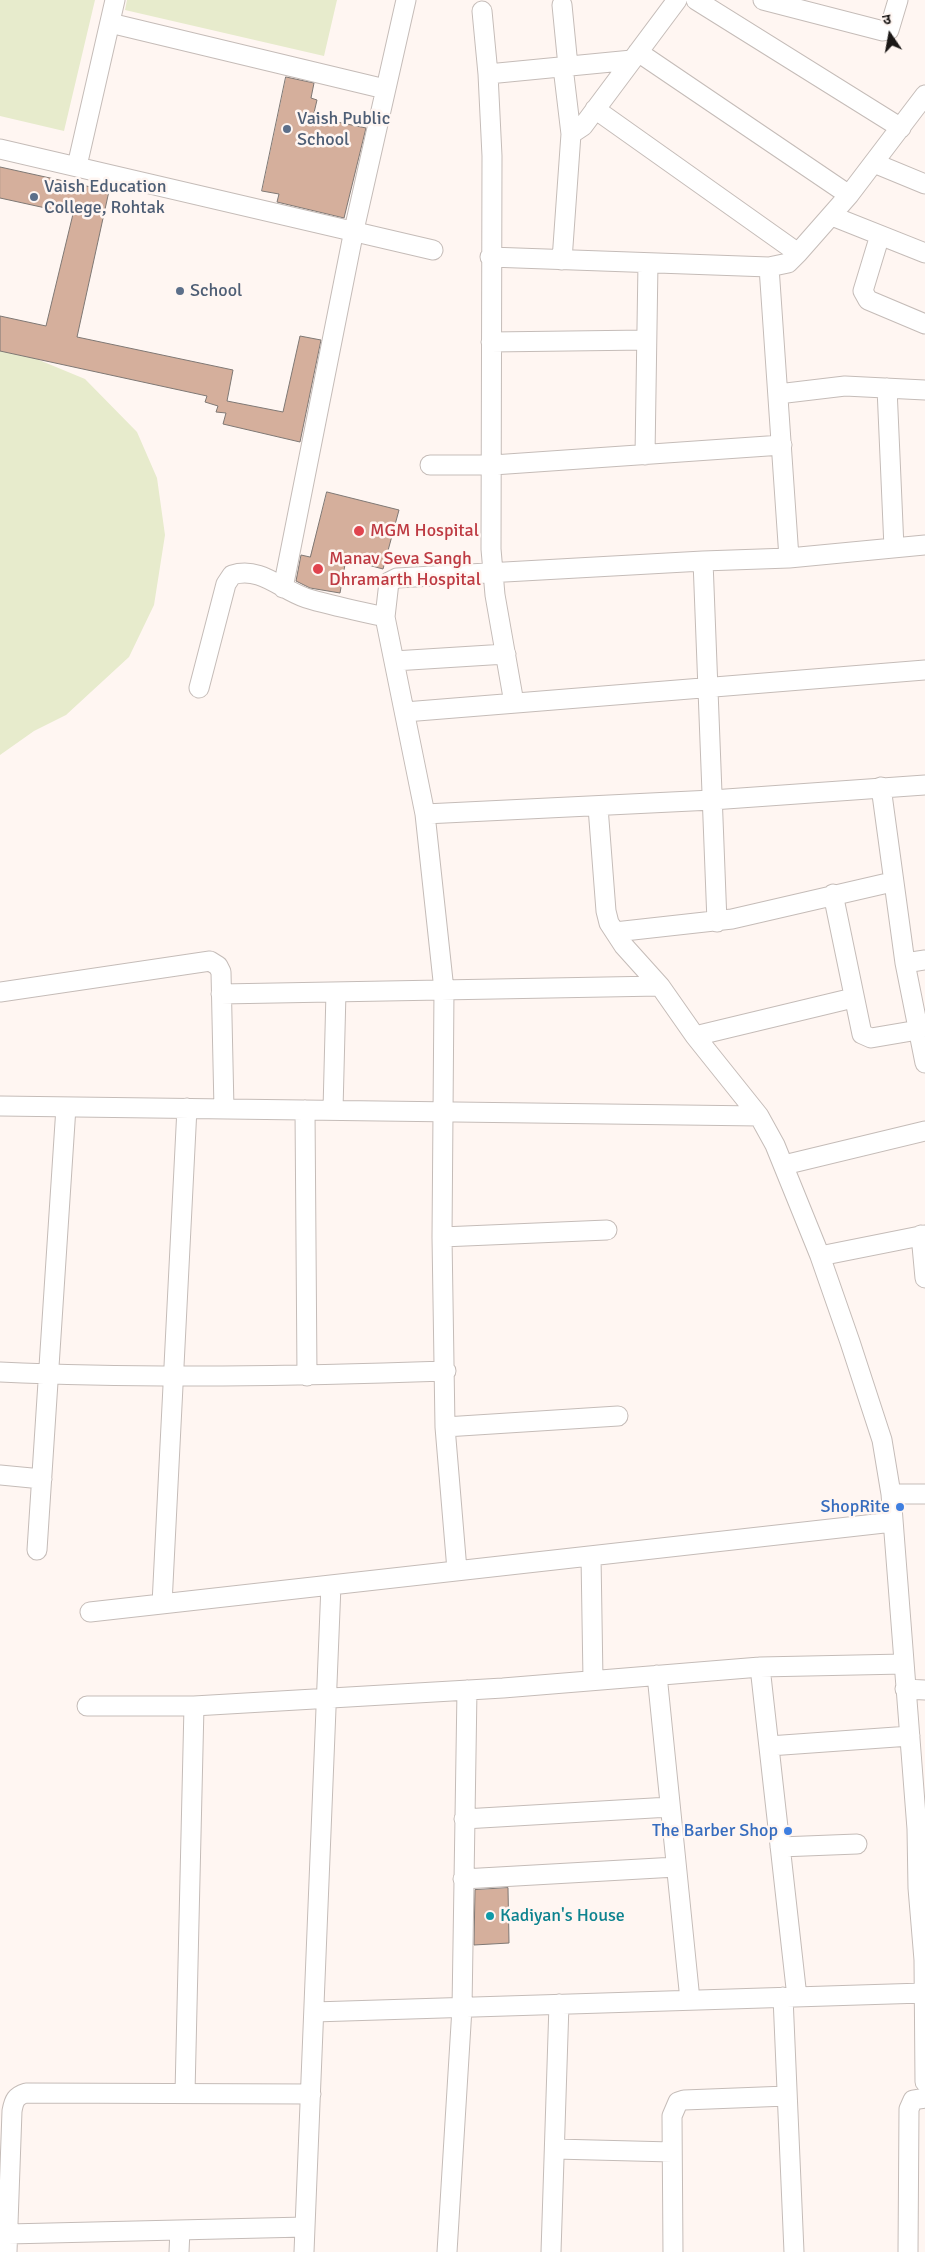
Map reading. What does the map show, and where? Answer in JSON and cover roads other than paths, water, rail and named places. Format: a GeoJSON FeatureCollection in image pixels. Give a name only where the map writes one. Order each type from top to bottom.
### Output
{"type":"FeatureCollection","features":[{"type":"Feature","properties":{"kind":"street"},"geometry":{"type":"LineString","coordinates":[[77,166],[115,0]]}},
{"type":"Feature","properties":{"kind":"street"},"geometry":{"type":"LineString","coordinates":[[283,588],[354,230],[406,0]]}},
{"type":"Feature","properties":{"kind":"street"},"geometry":{"type":"LineString","coordinates":[[571,134],[583,126],[677,0]]}},
{"type":"Feature","properties":{"kind":"street"},"geometry":{"type":"LineString","coordinates":[[696,0],[901,128]]}},
{"type":"Feature","properties":{"kind":"street"},"geometry":{"type":"LineString","coordinates":[[763,0],[884,31],[889,30],[892,25],[898,0]]}},
{"type":"Feature","properties":{"kind":"street"},"geometry":{"type":"LineString","coordinates":[[562,5],[571,134],[562,260]]}},
{"type":"Feature","properties":{"kind":"street"},"geometry":{"type":"LineString","coordinates":[[482,11],[488,74],[492,156],[490,257],[493,574],[514,703]]}},
{"type":"Feature","properties":{"kind":"street"},"geometry":{"type":"LineString","coordinates":[[110,22],[385,89]]}},
{"type":"Feature","properties":{"kind":"street"},"geometry":{"type":"LineString","coordinates":[[488,74],[635,56],[849,195]]}},
{"type":"Feature","properties":{"kind":"street"},"geometry":{"type":"LineString","coordinates":[[490,257],[769,267],[788,263],[832,216],[925,95]]}},
{"type":"Feature","properties":{"kind":"street"},"geometry":{"type":"LineString","coordinates":[[595,109],[798,253]]}},
{"type":"Feature","properties":{"kind":"street"},"geometry":{"type":"LineString","coordinates":[[0,149],[354,230],[432,250]]}},
{"type":"Feature","properties":{"kind":"street"},"geometry":{"type":"LineString","coordinates":[[874,163],[925,184]]}},
{"type":"Feature","properties":{"kind":"street"},"geometry":{"type":"LineString","coordinates":[[832,216],[925,253]]}},
{"type":"Feature","properties":{"kind":"street"},"geometry":{"type":"LineString","coordinates":[[880,235],[863,291],[864,296],[868,300],[925,324]]}},
{"type":"Feature","properties":{"kind":"street"},"geometry":{"type":"LineString","coordinates":[[645,455],[648,263]]}},
{"type":"Feature","properties":{"kind":"street"},"geometry":{"type":"LineString","coordinates":[[769,267],[789,558]]}},
{"type":"Feature","properties":{"kind":"street"},"geometry":{"type":"LineString","coordinates":[[491,342],[646,340]]}},
{"type":"Feature","properties":{"kind":"street"},"geometry":{"type":"LineString","coordinates":[[778,394],[845,386],[925,390]]}},
{"type":"Feature","properties":{"kind":"street"},"geometry":{"type":"LineString","coordinates":[[887,388],[894,548]]}},
{"type":"Feature","properties":{"kind":"street"},"geometry":{"type":"LineString","coordinates":[[430,465],[493,465],[782,445]]}},
{"type":"Feature","properties":{"kind":"street"},"geometry":{"type":"LineString","coordinates":[[457,1570],[445,1427],[446,1371],[442,1236],[444,990],[425,814],[385,618],[387,586],[392,580],[703,561],[789,558],[925,545]]}},
{"type":"Feature","properties":{"kind":"street"},"geometry":{"type":"LineString","coordinates":[[703,561],[717,922]]}},
{"type":"Feature","properties":{"kind":"street"},"geometry":{"type":"LineString","coordinates":[[199,688],[228,579],[232,575],[245,572],[266,577],[283,588],[307,599],[385,618]]}},
{"type":"Feature","properties":{"kind":"street"},"geometry":{"type":"LineString","coordinates":[[394,661],[506,654]]}},
{"type":"Feature","properties":{"kind":"street"},"geometry":{"type":"LineString","coordinates":[[405,712],[708,686],[925,670]]}},
{"type":"Feature","properties":{"kind":"street"},"geometry":{"type":"LineString","coordinates":[[425,814],[598,807],[925,785]]}},
{"type":"Feature","properties":{"kind":"street"},"geometry":{"type":"LineString","coordinates":[[881,787],[892,882],[905,963],[925,1062]]}},
{"type":"Feature","properties":{"kind":"street"},"geometry":{"type":"LineString","coordinates":[[598,807],[606,911],[615,932],[660,986],[695,1036],[759,1116],[784,1165],[820,1256],[882,1440],[891,1494],[910,1736],[921,1829],[918,1888],[925,1960],[923,1993],[925,2082]]}},
{"type":"Feature","properties":{"kind":"street"},"geometry":{"type":"LineString","coordinates":[[615,932],[717,922],[892,882]]}},
{"type":"Feature","properties":{"kind":"street"},"geometry":{"type":"LineString","coordinates":[[833,894],[859,1028],[865,1037],[918,1030]]}},
{"type":"Feature","properties":{"kind":"street"},"geometry":{"type":"LineString","coordinates":[[0,992],[202,960],[210,961],[218,966],[221,972],[224,1109]]}},
{"type":"Feature","properties":{"kind":"street"},"geometry":{"type":"LineString","coordinates":[[905,963],[925,960]]}},
{"type":"Feature","properties":{"kind":"street"},"geometry":{"type":"LineString","coordinates":[[221,994],[660,986]]}},
{"type":"Feature","properties":{"kind":"street"},"geometry":{"type":"LineString","coordinates":[[333,1110],[336,992]]}},
{"type":"Feature","properties":{"kind":"street"},"geometry":{"type":"LineString","coordinates":[[695,1036],[853,998]]}},
{"type":"Feature","properties":{"kind":"street"},"geometry":{"type":"LineString","coordinates":[[38,1550],[66,1107]]}},
{"type":"Feature","properties":{"kind":"street"},"geometry":{"type":"LineString","coordinates":[[0,1108],[187,1108],[759,1116]]}},
{"type":"Feature","properties":{"kind":"street"},"geometry":{"type":"LineString","coordinates":[[162,1604],[187,1108]]}},
{"type":"Feature","properties":{"kind":"street"},"geometry":{"type":"LineString","coordinates":[[305,1110],[307,1376]]}},
{"type":"Feature","properties":{"kind":"street"},"geometry":{"type":"LineString","coordinates":[[784,1165],[925,1131]]}},
{"type":"Feature","properties":{"kind":"street"},"geometry":{"type":"LineString","coordinates":[[442,1236],[607,1230]]}},
{"type":"Feature","properties":{"kind":"street"},"geometry":{"type":"LineString","coordinates":[[820,1256],[923,1235],[925,1278]]}},
{"type":"Feature","properties":{"kind":"street"},"geometry":{"type":"LineString","coordinates":[[0,1372],[307,1376],[446,1371]]}},
{"type":"Feature","properties":{"kind":"street"},"geometry":{"type":"LineString","coordinates":[[445,1427],[618,1416]]}},
{"type":"Feature","properties":{"kind":"street"},"geometry":{"type":"LineString","coordinates":[[0,1475],[42,1479]]}},
{"type":"Feature","properties":{"kind":"street"},"geometry":{"type":"LineString","coordinates":[[891,1494],[925,1494]]}},
{"type":"Feature","properties":{"kind":"street"},"geometry":{"type":"LineString","coordinates":[[90,1612],[893,1522]]}},
{"type":"Feature","properties":{"kind":"street"},"geometry":{"type":"LineString","coordinates":[[591,1556],[593,1680]]}},
{"type":"Feature","properties":{"kind":"street"},"geometry":{"type":"LineString","coordinates":[[304,2252],[331,1585]]}},
{"type":"Feature","properties":{"kind":"street"},"geometry":{"type":"LineString","coordinates":[[87,1706],[194,1706],[467,1690],[760,1666],[904,1664]]}},
{"type":"Feature","properties":{"kind":"street"},"geometry":{"type":"LineString","coordinates":[[760,1666],[780,1847],[790,1997],[787,2096],[794,2252]]}},
{"type":"Feature","properties":{"kind":"street"},"geometry":{"type":"LineString","coordinates":[[656,1675],[690,2000]]}},
{"type":"Feature","properties":{"kind":"street"},"geometry":{"type":"LineString","coordinates":[[906,1688],[925,1690]]}},
{"type":"Feature","properties":{"kind":"street"},"geometry":{"type":"LineString","coordinates":[[447,2252],[462,2008],[467,1690]]}},
{"type":"Feature","properties":{"kind":"street"},"geometry":{"type":"LineString","coordinates":[[185,2093],[194,1706]]}},
{"type":"Feature","properties":{"kind":"street"},"geometry":{"type":"LineString","coordinates":[[769,1746],[910,1736]]}},
{"type":"Feature","properties":{"kind":"street"},"geometry":{"type":"LineString","coordinates":[[464,1819],[670,1806]]}},
{"type":"Feature","properties":{"kind":"street"},"geometry":{"type":"LineString","coordinates":[[780,1847],[857,1844]]}},
{"type":"Feature","properties":{"kind":"street"},"geometry":{"type":"LineString","coordinates":[[464,1879],[676,1867]]}},
{"type":"Feature","properties":{"kind":"street"},"geometry":{"type":"LineString","coordinates":[[314,2012],[923,1993]]}},
{"type":"Feature","properties":{"kind":"street"},"geometry":{"type":"LineString","coordinates":[[552,2252],[559,2004]]}},
{"type":"Feature","properties":{"kind":"street"},"geometry":{"type":"LineString","coordinates":[[305,2227],[180,2230],[7,2243],[12,2111],[18,2096],[26,2093],[311,2094]]}},
{"type":"Feature","properties":{"kind":"street"},"geometry":{"type":"LineString","coordinates":[[673,2252],[672,2116],[678,2102],[684,2100],[787,2096]]}},
{"type":"Feature","properties":{"kind":"street"},"geometry":{"type":"LineString","coordinates":[[908,2252],[917,2187],[910,2103],[925,2098]]}},
{"type":"Feature","properties":{"kind":"street"},"geometry":{"type":"LineString","coordinates":[[554,2149],[672,2152]]}},
{"type":"Feature","properties":{"kind":"street"},"geometry":{"type":"LineString","coordinates":[[179,2252],[180,2230]]}},
{"type":"Feature","properties":{"kind":"place","name":"Vaish Public School"},"geometry":{"type":"Point","coordinates":[287,129]}},
{"type":"Feature","properties":{"kind":"place","name":"Vaish Education College, Rohtak"},"geometry":{"type":"Point","coordinates":[34,197]}},
{"type":"Feature","properties":{"kind":"place","name":"School"},"geometry":{"type":"Point","coordinates":[180,291]}},
{"type":"Feature","properties":{"kind":"place","name":"MGM Hospital"},"geometry":{"type":"Point","coordinates":[359,531]}},
{"type":"Feature","properties":{"kind":"place","name":"Manav Seva Sangh Dhramarth Hospital"},"geometry":{"type":"Point","coordinates":[318,569]}},
{"type":"Feature","properties":{"kind":"place","name":"ShopRite"},"geometry":{"type":"Point","coordinates":[900,1507]}},
{"type":"Feature","properties":{"kind":"place","name":"The Barber Shop"},"geometry":{"type":"Point","coordinates":[788,1831]}},
{"type":"Feature","properties":{"kind":"place","name":"Kadiyan's House"},"geometry":{"type":"Point","coordinates":[490,1916]}}]}
